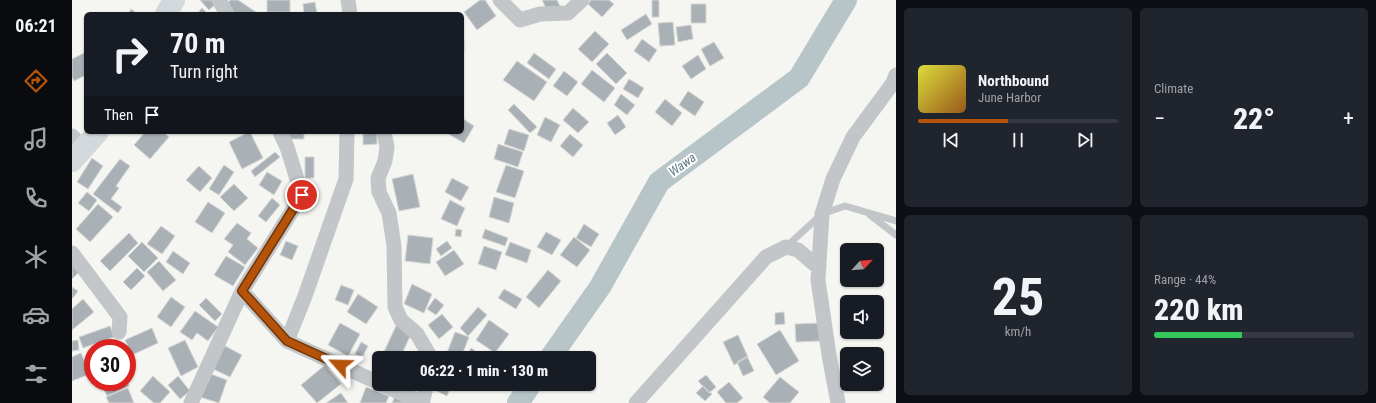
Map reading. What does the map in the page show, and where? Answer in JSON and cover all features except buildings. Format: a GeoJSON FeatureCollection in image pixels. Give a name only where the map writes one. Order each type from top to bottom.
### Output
{"type":"FeatureCollection","features":[{"type":"Feature","properties":{"kind":"main road"},"geometry":{"type":"LineString","coordinates":[[167,12],[174,0]]}},
{"type":"Feature","properties":{"kind":"main road"},"geometry":{"type":"LineString","coordinates":[[76,148],[95,134]]}},
{"type":"Feature","properties":{"kind":"street"},"geometry":{"type":"LineString","coordinates":[[219,0],[226,12]]}},
{"type":"Feature","properties":{"kind":"street"},"geometry":{"type":"LineString","coordinates":[[500,0],[520,20],[540,14],[568,12],[582,0]]}},
{"type":"Feature","properties":{"kind":"street"},"geometry":{"type":"LineString","coordinates":[[838,403],[818,280],[822,214],[833,179],[853,137],[895,81]]}},
{"type":"Feature","properties":{"kind":"street"},"geometry":{"type":"LineString","coordinates":[[191,403],[242,291],[302,195],[287,147],[281,134]]}},
{"type":"Feature","properties":{"kind":"street"},"geometry":{"type":"LineString","coordinates":[[287,341],[305,296],[346,179],[347,134]]}},
{"type":"Feature","properties":{"kind":"street"},"geometry":{"type":"LineString","coordinates":[[384,134],[387,147],[386,161],[378,178],[379,192],[389,213],[394,246],[395,307],[401,320],[417,334],[427,351]]}},
{"type":"Feature","properties":{"kind":"street"},"geometry":{"type":"LineString","coordinates":[[636,403],[766,257],[786,248],[798,250],[819,268]]}},
{"type":"Feature","properties":{"kind":"street"},"geometry":{"type":"LineString","coordinates":[[72,252],[120,317],[119,332]]}},
{"type":"Feature","properties":{"kind":"street"},"geometry":{"type":"LineString","coordinates":[[242,291],[287,341],[372,380]]}},
{"type":"Feature","properties":{"kind":"street"},"geometry":{"type":"LineString","coordinates":[[395,391],[422,403],[425,391]]}},
{"type":"Feature","properties":{"kind":"lane"},"geometry":{"type":"LineString","coordinates":[[786,248],[822,214],[845,206],[896,221]]}},
{"type":"Feature","properties":{"kind":"lane"},"geometry":{"type":"LineString","coordinates":[[866,213],[896,235]]}},
{"type":"Feature","properties":{"kind":"waterway","name":"Wawa"},"geometry":{"type":"LineString","coordinates":[[555,351],[600,287],[659,182],[799,78],[846,0]]}},
{"type":"Feature","properties":{"kind":"waterway","name":"Wawa"},"geometry":{"type":"LineString","coordinates":[[518,403],[526,391]]}},
{"type":"Feature","properties":{"kind":"route"},"geometry":{"type":"LineString","coordinates":[[302,195],[242,291],[287,341],[340,365]]}}]}
